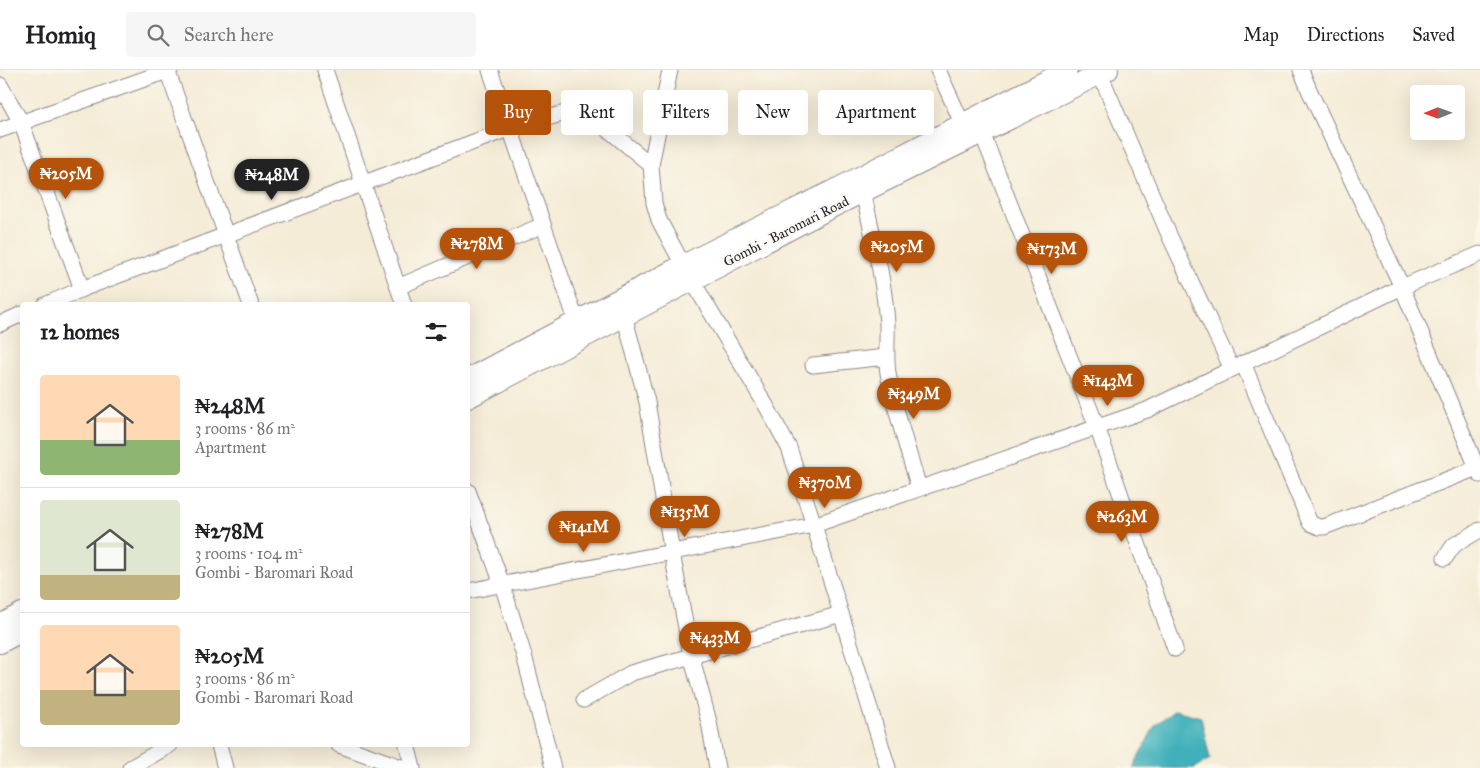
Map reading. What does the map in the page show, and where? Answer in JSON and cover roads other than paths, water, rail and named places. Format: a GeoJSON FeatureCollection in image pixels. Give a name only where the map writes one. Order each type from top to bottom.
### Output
{"type":"FeatureCollection","features":[{"type":"Feature","properties":{"kind":"main road","name":"Gombi - Baromari Road"},"geometry":{"type":"LineString","coordinates":[[470,397],[624,315],[687,273],[1067,70]]}},
{"type":"Feature","properties":{"kind":"main road","name":"Gombi - Baromari Road"},"geometry":{"type":"LineString","coordinates":[[470,378],[576,320],[687,273],[863,192],[1104,72]]}},
{"type":"Feature","properties":{"kind":"main road"},"geometry":{"type":"LineString","coordinates":[[0,625],[20,614]]}},
{"type":"Feature","properties":{"kind":"main road"},"geometry":{"type":"LineString","coordinates":[[0,643],[20,632]]}},
{"type":"Feature","properties":{"kind":"street"},"geometry":{"type":"LineString","coordinates":[[0,130],[168,70],[251,302]]}},
{"type":"Feature","properties":{"kind":"street"},"geometry":{"type":"LineString","coordinates":[[325,70],[403,302]]}},
{"type":"Feature","properties":{"kind":"street"},"geometry":{"type":"LineString","coordinates":[[490,70],[497,90]]}},
{"type":"Feature","properties":{"kind":"street"},"geometry":{"type":"LineString","coordinates":[[670,70],[651,165],[654,203],[659,220],[687,273],[789,448],[888,768]]}},
{"type":"Feature","properties":{"kind":"street"},"geometry":{"type":"LineString","coordinates":[[938,70],[962,125]]}},
{"type":"Feature","properties":{"kind":"street"},"geometry":{"type":"LineString","coordinates":[[1104,72],[1170,237],[1237,366],[1310,522],[1314,526],[1324,527],[1478,471],[1402,287],[1301,70]]}},
{"type":"Feature","properties":{"kind":"street"},"geometry":{"type":"LineString","coordinates":[[0,85],[21,122],[82,289]]}},
{"type":"Feature","properties":{"kind":"street"},"geometry":{"type":"LineString","coordinates":[[551,117],[565,113],[585,114],[593,117],[651,165]]}},
{"type":"Feature","properties":{"kind":"street"},"geometry":{"type":"LineString","coordinates":[[982,133],[1097,427],[1175,649]]}},
{"type":"Feature","properties":{"kind":"street"},"geometry":{"type":"LineString","coordinates":[[52,302],[226,234],[492,135]]}},
{"type":"Feature","properties":{"kind":"street"},"geometry":{"type":"LineString","coordinates":[[513,135],[576,320]]}},
{"type":"Feature","properties":{"kind":"street"},"geometry":{"type":"LineString","coordinates":[[863,192],[882,279],[888,333],[886,356],[897,414],[919,488]]}},
{"type":"Feature","properties":{"kind":"street"},"geometry":{"type":"LineString","coordinates":[[398,287],[543,224]]}},
{"type":"Feature","properties":{"kind":"street"},"geometry":{"type":"LineString","coordinates":[[470,591],[814,525],[1147,410],[1402,287],[1480,254]]}},
{"type":"Feature","properties":{"kind":"street"},"geometry":{"type":"LineString","coordinates":[[0,324],[20,315]]}},
{"type":"Feature","properties":{"kind":"street"},"geometry":{"type":"LineString","coordinates":[[624,315],[647,402],[691,655],[708,722],[717,768]]}},
{"type":"Feature","properties":{"kind":"street"},"geometry":{"type":"LineString","coordinates":[[813,365],[886,356]]}},
{"type":"Feature","properties":{"kind":"street"},"geometry":{"type":"LineString","coordinates":[[470,496],[502,584],[525,660],[553,768]]}},
{"type":"Feature","properties":{"kind":"street"},"geometry":{"type":"LineString","coordinates":[[1446,558],[1454,545],[1480,530]]}},
{"type":"Feature","properties":{"kind":"street"},"geometry":{"type":"LineString","coordinates":[[584,700],[631,673],[841,614]]}},
{"type":"Feature","properties":{"kind":"street"},"geometry":{"type":"LineString","coordinates":[[130,768],[167,747]]}},
{"type":"Feature","properties":{"kind":"street"},"geometry":{"type":"LineString","coordinates":[[220,747],[224,768]]}},
{"type":"Feature","properties":{"kind":"street"},"geometry":{"type":"LineString","coordinates":[[345,747],[404,768]]}},
{"type":"Feature","properties":{"kind":"street"},"geometry":{"type":"LineString","coordinates":[[407,747],[413,768]]}},
{"type":"Feature","properties":{"kind":"water"},"geometry":{"type":"Polygon","coordinates":[[[1175,710],[1201,717],[1210,759],[1195,768],[1133,768],[1155,725],[1175,710]]]}}]}
